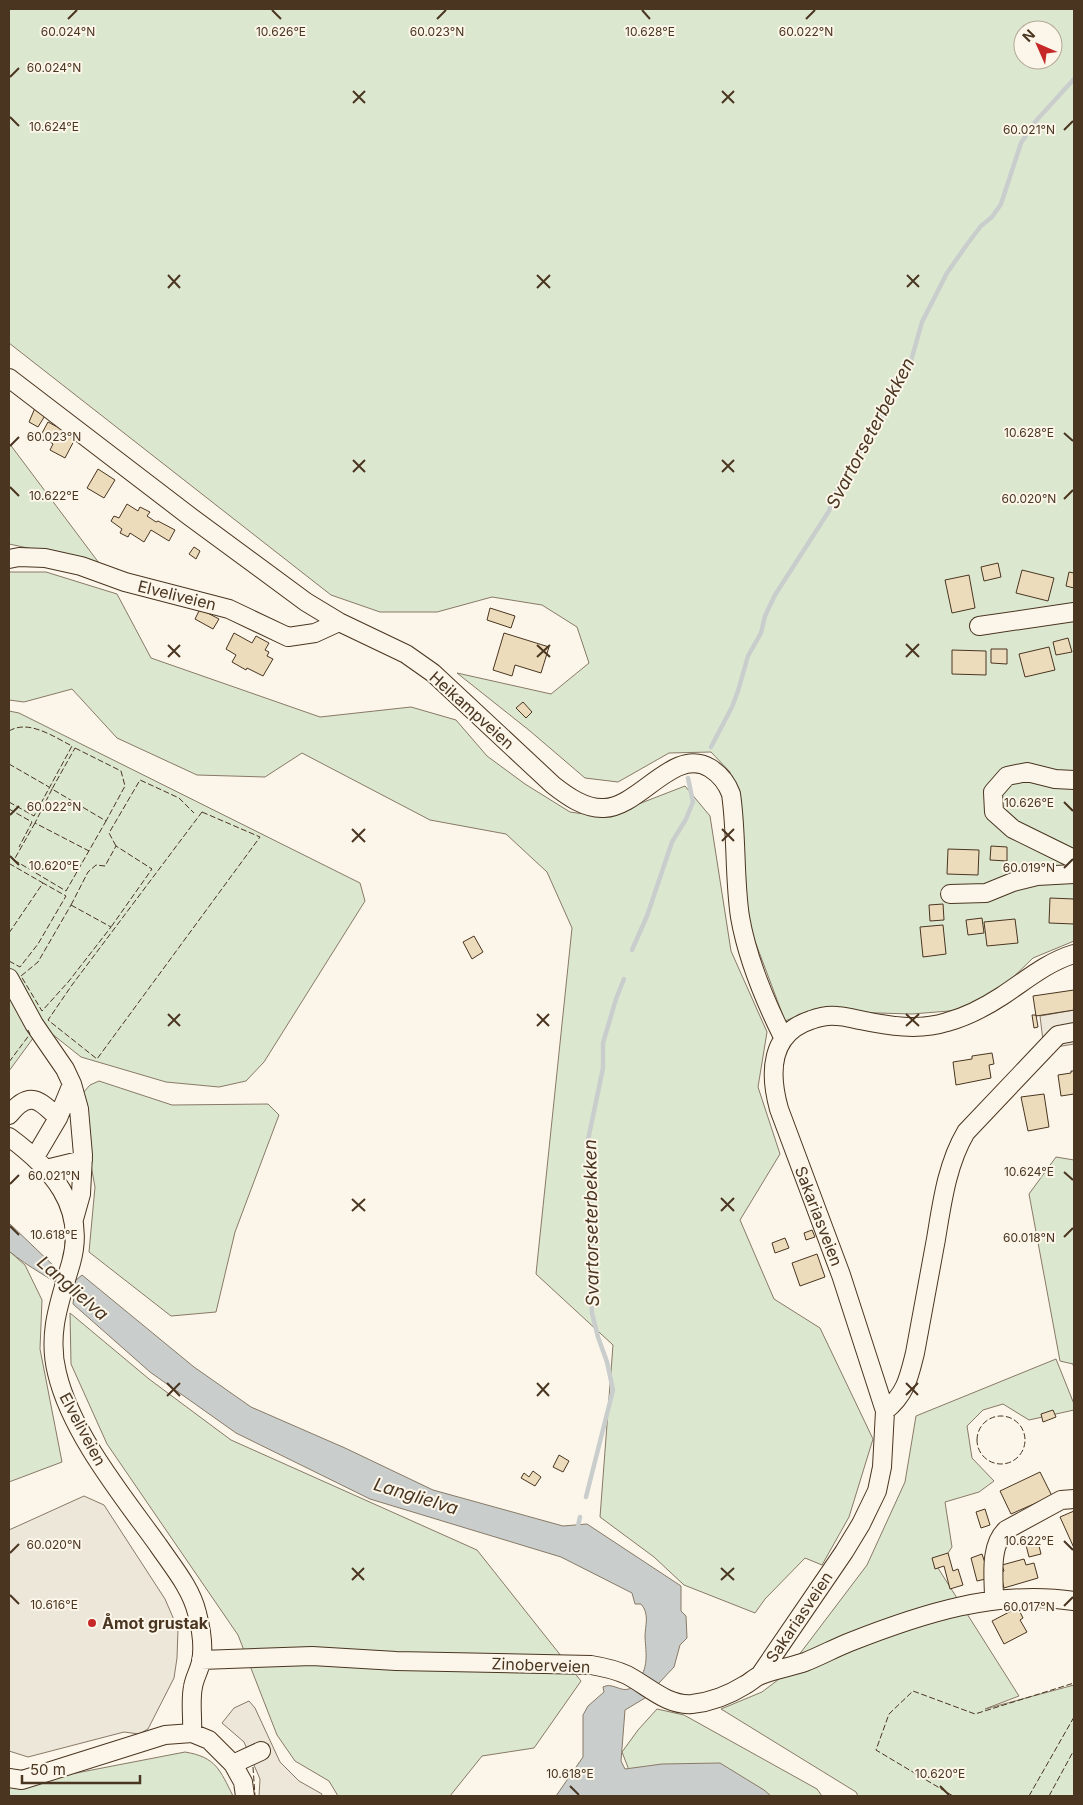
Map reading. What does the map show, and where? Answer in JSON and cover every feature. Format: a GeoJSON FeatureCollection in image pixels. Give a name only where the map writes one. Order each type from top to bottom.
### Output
{"type":"FeatureCollection","features":[{"type":"Feature","properties":{"kind":"street","name":"Heikampveien"},"geometry":{"type":"LineString","coordinates":[[9,378],[306,602],[339,622],[406,654],[433,672],[562,793],[585,804],[604,808],[623,803],[661,776],[679,766],[690,764],[706,766],[721,776],[731,794],[740,910],[746,942],[772,1013],[783,1037]]}},
{"type":"Feature","properties":{"kind":"street","name":"Elveliveien"},"geometry":{"type":"LineString","coordinates":[[9,559],[19,557],[44,558],[74,565],[125,582],[229,608],[288,637],[315,632],[339,622]]}},
{"type":"Feature","properties":{"kind":"street"},"geometry":{"type":"LineString","coordinates":[[979,626],[1074,612]]}},
{"type":"Feature","properties":{"kind":"street"},"geometry":{"type":"LineString","coordinates":[[1074,780],[1055,779],[1027,772],[1007,776],[993,792],[994,812],[1014,829],[1074,859]]}},
{"type":"Feature","properties":{"kind":"street"},"geometry":{"type":"LineString","coordinates":[[950,894],[986,893],[1013,882],[1038,876],[1074,874]]}},
{"type":"Feature","properties":{"kind":"street"},"geometry":{"type":"LineString","coordinates":[[783,1037],[805,1022],[820,1017],[837,1016],[913,1028],[946,1023],[994,1002],[1045,967],[1074,954]]}},
{"type":"Feature","properties":{"kind":"street"},"geometry":{"type":"LineString","coordinates":[[9,978],[34,1024],[65,1069],[72,1084],[79,1109],[83,1160],[81,1194],[74,1222]]}},
{"type":"Feature","properties":{"kind":"street"},"geometry":{"type":"LineString","coordinates":[[885,1411],[897,1401],[910,1374],[940,1213],[951,1166],[961,1141],[972,1125],[1058,1035],[1074,1032]]}},
{"type":"Feature","properties":{"kind":"street","name":"Sakariasveien"},"geometry":{"type":"LineString","coordinates":[[760,1675],[844,1552],[865,1516],[876,1490],[882,1467],[885,1411],[841,1275],[779,1108],[775,1093],[774,1070],[783,1037]]}},
{"type":"Feature","properties":{"kind":"street"},"geometry":{"type":"LineString","coordinates":[[72,1084],[40,1163],[83,1160]]}},
{"type":"Feature","properties":{"kind":"street"},"geometry":{"type":"LineString","coordinates":[[9,1115],[20,1104],[32,1099],[43,1102],[58,1118]]}},
{"type":"Feature","properties":{"kind":"street","name":"Elveliveien"},"geometry":{"type":"LineString","coordinates":[[9,1137],[40,1163],[64,1192],[71,1208],[74,1222],[75,1238],[54,1322],[54,1357],[62,1391],[74,1418],[104,1470],[186,1586],[194,1602],[199,1619],[202,1636],[201,1660]]}},
{"type":"Feature","properties":{"kind":"street"},"geometry":{"type":"LineString","coordinates":[[994,1599],[995,1560],[999,1536],[1006,1530],[1061,1500],[1074,1499]]}},
{"type":"Feature","properties":{"kind":"street","name":"Zinoberveien"},"geometry":{"type":"LineString","coordinates":[[201,1660],[312,1656],[415,1661],[572,1664],[606,1668],[621,1672],[668,1700],[689,1704],[702,1703],[731,1693],[760,1675],[803,1662],[898,1624],[952,1608],[994,1599],[1034,1597],[1074,1601]]}},
{"type":"Feature","properties":{"kind":"street"},"geometry":{"type":"LineString","coordinates":[[192,1733],[193,1687],[201,1660]]}},
{"type":"Feature","properties":{"kind":"street"},"geometry":{"type":"LineString","coordinates":[[9,1778],[22,1780],[149,1734],[192,1733],[209,1740],[233,1764],[243,1782],[245,1796]]}},
{"type":"Feature","properties":{"kind":"street"},"geometry":{"type":"LineString","coordinates":[[233,1764],[261,1751]]}},
{"type":"Feature","properties":{"kind":"green space"},"geometry":{"type":"Polygon","coordinates":[[[9,9],[1074,9],[1074,941],[1033,958],[1001,989],[961,1010],[912,1014],[810,1011],[785,1021],[747,920],[730,772],[711,752],[669,753],[618,782],[585,778],[457,673],[551,694],[589,663],[577,627],[542,605],[492,597],[437,612],[380,612],[331,595],[9,343],[9,9]]]}},
{"type":"Feature","properties":{"kind":"green space"},"geometry":{"type":"Polygon","coordinates":[[[9,443],[99,563],[9,544],[9,443]]]}},
{"type":"Feature","properties":{"kind":"green space"},"geometry":{"type":"Polygon","coordinates":[[[9,572],[46,572],[117,594],[151,658],[320,717],[411,707],[456,720],[487,756],[525,784],[570,812],[605,817],[685,786],[710,816],[731,951],[767,1032],[758,1087],[780,1154],[740,1220],[774,1299],[820,1328],[873,1439],[849,1517],[822,1565],[805,1558],[765,1599],[755,1613],[684,1585],[654,1557],[600,1517],[613,1345],[536,1274],[572,928],[547,872],[506,834],[430,820],[302,753],[265,777],[197,775],[117,738],[72,689],[24,702],[9,700],[9,572]]]}},
{"type":"Feature","properties":{"kind":"green space"},"geometry":{"type":"Polygon","coordinates":[[[9,711],[19,713],[360,883],[365,901],[264,1062],[246,1081],[219,1087],[166,1082],[81,1057],[42,1026],[9,1071],[9,711]]]}},
{"type":"Feature","properties":{"kind":"green space"},"geometry":{"type":"Polygon","coordinates":[[[99,1081],[172,1105],[268,1104],[279,1115],[235,1232],[216,1312],[171,1316],[89,1252],[95,1187],[81,1111],[82,1094],[90,1085],[99,1081]]]}},
{"type":"Feature","properties":{"kind":"green space"},"geometry":{"type":"Polygon","coordinates":[[[1056,1157],[1074,1160],[1074,1369],[1073,1364],[1060,1361],[1029,1194],[1056,1157]]]}},
{"type":"Feature","properties":{"kind":"green space"},"geometry":{"type":"Polygon","coordinates":[[[9,1251],[25,1265],[42,1300],[40,1349],[62,1462],[9,1482],[9,1251]]]}},
{"type":"Feature","properties":{"kind":"green space"},"geometry":{"type":"Polygon","coordinates":[[[70,1313],[149,1379],[231,1440],[477,1550],[581,1681],[534,1748],[482,1756],[450,1796],[338,1796],[329,1781],[295,1761],[277,1735],[238,1635],[107,1444],[71,1364],[70,1313]]]}},
{"type":"Feature","properties":{"kind":"green space"},"geometry":{"type":"Polygon","coordinates":[[[1056,1359],[1074,1404],[1074,1410],[1029,1420],[1003,1404],[983,1410],[967,1426],[972,1458],[994,1481],[979,1492],[945,1502],[952,1547],[938,1568],[1019,1696],[985,1709],[1074,1685],[1074,1796],[858,1796],[856,1792],[721,1709],[762,1692],[783,1676],[867,1565],[905,1482],[916,1416],[1056,1359]]]}},
{"type":"Feature","properties":{"kind":"green space"},"geometry":{"type":"Polygon","coordinates":[[[657,1709],[684,1715],[817,1789],[822,1796],[639,1796],[622,1752],[657,1709]]]}},
{"type":"Feature","properties":{"kind":"green space"},"geometry":{"type":"Polygon","coordinates":[[[185,1752],[204,1757],[216,1766],[233,1796],[9,1796],[9,1786],[185,1752]]]}},
{"type":"Feature","properties":{"kind":"shaded area"},"geometry":{"type":"Polygon","coordinates":[[[1074,1010],[1074,1044],[1044,1049],[1040,1016],[1074,1010]]]}},
{"type":"Feature","properties":{"kind":"shaded area","name":"Åmot grustak"},"geometry":{"type":"Polygon","coordinates":[[[84,1496],[104,1505],[165,1599],[178,1629],[174,1678],[148,1729],[139,1734],[124,1732],[28,1757],[9,1751],[9,1530],[84,1496]]]}},
{"type":"Feature","properties":{"kind":"shaded area"},"geometry":{"type":"Polygon","coordinates":[[[249,1701],[255,1708],[280,1762],[299,1781],[322,1794],[321,1796],[259,1796],[260,1779],[244,1742],[222,1723],[234,1708],[249,1701]]]}},
{"type":"Feature","properties":{"kind":"water","name":"Langlielva"},"geometry":{"type":"Polygon","coordinates":[[[9,1223],[57,1269],[76,1280],[82,1275],[194,1367],[251,1407],[345,1448],[433,1490],[563,1526],[587,1524],[681,1586],[681,1611],[686,1616],[687,1638],[680,1645],[674,1667],[645,1698],[625,1710],[621,1761],[625,1769],[662,1764],[720,1763],[771,1796],[556,1796],[583,1757],[583,1715],[588,1706],[604,1692],[603,1687],[610,1686],[626,1690],[631,1688],[641,1676],[645,1666],[646,1616],[641,1604],[635,1604],[632,1593],[561,1557],[370,1499],[236,1433],[150,1372],[73,1304],[74,1295],[9,1251],[9,1223]]]}},
{"type":"Feature","properties":{"kind":"building"},"geometry":{"type":"Polygon","coordinates":[[[35,408],[46,414],[38,427],[29,422],[35,408]]]}},
{"type":"Feature","properties":{"kind":"building"},"geometry":{"type":"Polygon","coordinates":[[[48,422],[76,437],[65,458],[50,450],[53,444],[41,435],[48,422]]]}},
{"type":"Feature","properties":{"kind":"building"},"geometry":{"type":"Polygon","coordinates":[[[98,469],[115,480],[104,498],[87,488],[98,469]]]}},
{"type":"Feature","properties":{"kind":"building"},"geometry":{"type":"Polygon","coordinates":[[[127,504],[138,511],[140,507],[150,512],[147,516],[175,530],[169,541],[151,530],[144,542],[130,533],[128,537],[120,533],[122,529],[111,521],[114,516],[119,518],[127,504]]]}},
{"type":"Feature","properties":{"kind":"building"},"geometry":{"type":"Polygon","coordinates":[[[194,547],[200,551],[196,559],[189,554],[194,547]]]}},
{"type":"Feature","properties":{"kind":"building"},"geometry":{"type":"Polygon","coordinates":[[[998,563],[1001,577],[984,581],[981,567],[998,563]]]}},
{"type":"Feature","properties":{"kind":"building"},"geometry":{"type":"Polygon","coordinates":[[[1022,570],[1054,578],[1048,601],[1016,593],[1022,570]]]}},
{"type":"Feature","properties":{"kind":"building"},"geometry":{"type":"Polygon","coordinates":[[[1069,572],[1074,573],[1074,588],[1066,586],[1069,572]]]}},
{"type":"Feature","properties":{"kind":"building"},"geometry":{"type":"Polygon","coordinates":[[[969,575],[975,608],[952,613],[945,580],[969,575]]]}},
{"type":"Feature","properties":{"kind":"building"},"geometry":{"type":"Polygon","coordinates":[[[490,608],[515,616],[511,628],[487,620],[490,608]]]}},
{"type":"Feature","properties":{"kind":"building"},"geometry":{"type":"Polygon","coordinates":[[[200,609],[219,619],[213,629],[195,619],[200,609]]]}},
{"type":"Feature","properties":{"kind":"building"},"geometry":{"type":"Polygon","coordinates":[[[234,633],[252,643],[256,636],[269,643],[265,650],[269,652],[267,656],[273,659],[263,676],[247,668],[246,670],[232,662],[236,655],[226,649],[234,633]]]}},
{"type":"Feature","properties":{"kind":"building"},"geometry":{"type":"Polygon","coordinates":[[[504,633],[549,647],[541,673],[515,665],[512,676],[493,670],[504,633]]]}},
{"type":"Feature","properties":{"kind":"building"},"geometry":{"type":"Polygon","coordinates":[[[1068,638],[1072,652],[1056,655],[1053,642],[1068,638]]]}},
{"type":"Feature","properties":{"kind":"building"},"geometry":{"type":"Polygon","coordinates":[[[1049,647],[1055,670],[1025,677],[1019,654],[1049,647]]]}},
{"type":"Feature","properties":{"kind":"building"},"geometry":{"type":"Polygon","coordinates":[[[991,649],[1007,649],[1007,664],[991,663],[991,649]]]}},
{"type":"Feature","properties":{"kind":"building"},"geometry":{"type":"Polygon","coordinates":[[[952,650],[986,651],[986,675],[952,674],[952,650]]]}},
{"type":"Feature","properties":{"kind":"building"},"geometry":{"type":"Polygon","coordinates":[[[523,702],[532,712],[526,718],[516,708],[523,702]]]}},
{"type":"Feature","properties":{"kind":"building"},"geometry":{"type":"Polygon","coordinates":[[[991,846],[1007,847],[1007,861],[990,860],[991,846]]]}},
{"type":"Feature","properties":{"kind":"building"},"geometry":{"type":"Polygon","coordinates":[[[948,849],[979,850],[978,875],[947,874],[948,849]]]}},
{"type":"Feature","properties":{"kind":"building"},"geometry":{"type":"Polygon","coordinates":[[[1050,898],[1074,899],[1074,924],[1049,923],[1050,898]]]}},
{"type":"Feature","properties":{"kind":"building"},"geometry":{"type":"Polygon","coordinates":[[[943,904],[944,920],[930,921],[929,905],[943,904]]]}},
{"type":"Feature","properties":{"kind":"building"},"geometry":{"type":"Polygon","coordinates":[[[982,918],[984,933],[968,935],[966,920],[982,918]]]}},
{"type":"Feature","properties":{"kind":"building"},"geometry":{"type":"Polygon","coordinates":[[[1015,919],[1018,943],[987,946],[984,922],[1015,919]]]}},
{"type":"Feature","properties":{"kind":"building"},"geometry":{"type":"Polygon","coordinates":[[[943,925],[946,954],[923,957],[920,927],[943,925]]]}},
{"type":"Feature","properties":{"kind":"building"},"geometry":{"type":"Polygon","coordinates":[[[474,936],[483,952],[472,959],[463,942],[474,936]]]}},
{"type":"Feature","properties":{"kind":"building"},"geometry":{"type":"Polygon","coordinates":[[[1074,990],[1074,1010],[1036,1016],[1033,996],[1074,990]]]}},
{"type":"Feature","properties":{"kind":"building"},"geometry":{"type":"Polygon","coordinates":[[[1032,1015],[1036,1015],[1038,1027],[1034,1028],[1032,1015]]]}},
{"type":"Feature","properties":{"kind":"building"},"geometry":{"type":"Polygon","coordinates":[[[992,1053],[994,1064],[989,1065],[991,1078],[956,1085],[953,1062],[972,1059],[972,1056],[992,1053]]]}},
{"type":"Feature","properties":{"kind":"building"},"geometry":{"type":"Polygon","coordinates":[[[1071,1071],[1074,1071],[1074,1094],[1061,1096],[1058,1075],[1071,1073],[1071,1071]]]}},
{"type":"Feature","properties":{"kind":"building"},"geometry":{"type":"Polygon","coordinates":[[[1044,1094],[1049,1127],[1028,1131],[1021,1097],[1044,1094]]]}},
{"type":"Feature","properties":{"kind":"building"},"geometry":{"type":"Polygon","coordinates":[[[812,1230],[815,1237],[806,1240],[804,1233],[812,1230]]]}},
{"type":"Feature","properties":{"kind":"building"},"geometry":{"type":"Polygon","coordinates":[[[785,1238],[789,1248],[775,1253],[772,1243],[785,1238]]]}},
{"type":"Feature","properties":{"kind":"building"},"geometry":{"type":"Polygon","coordinates":[[[817,1254],[825,1277],[800,1286],[792,1263],[817,1254]]]}},
{"type":"Feature","properties":{"kind":"building"},"geometry":{"type":"Polygon","coordinates":[[[1053,1410],[1056,1417],[1043,1422],[1041,1414],[1053,1410]]]}},
{"type":"Feature","properties":{"kind":"building"},"geometry":{"type":"Polygon","coordinates":[[[559,1455],[569,1461],[563,1472],[553,1467],[559,1455]]]}},
{"type":"Feature","properties":{"kind":"building"},"geometry":{"type":"Polygon","coordinates":[[[533,1471],[541,1477],[535,1486],[521,1478],[524,1473],[529,1477],[533,1471]]]}},
{"type":"Feature","properties":{"kind":"building"},"geometry":{"type":"Polygon","coordinates":[[[1040,1472],[1052,1496],[1011,1514],[1000,1491],[1040,1472]]]}},
{"type":"Feature","properties":{"kind":"building"},"geometry":{"type":"Polygon","coordinates":[[[985,1509],[990,1525],[981,1528],[976,1512],[985,1509]]]}},
{"type":"Feature","properties":{"kind":"building"},"geometry":{"type":"Polygon","coordinates":[[[1074,1511],[1074,1548],[1060,1517],[1074,1511]]]}},
{"type":"Feature","properties":{"kind":"building"},"geometry":{"type":"Polygon","coordinates":[[[1037,1538],[1041,1554],[1029,1557],[1025,1541],[1037,1538]]]}},
{"type":"Feature","properties":{"kind":"building"},"geometry":{"type":"Polygon","coordinates":[[[948,1553],[953,1571],[958,1569],[963,1585],[950,1589],[944,1566],[935,1569],[932,1558],[948,1553]]]}},
{"type":"Feature","properties":{"kind":"building"},"geometry":{"type":"Polygon","coordinates":[[[982,1554],[990,1578],[977,1581],[971,1558],[982,1554]]]}},
{"type":"Feature","properties":{"kind":"building"},"geometry":{"type":"Polygon","coordinates":[[[1024,1559],[1026,1565],[1034,1563],[1038,1578],[1004,1588],[1000,1573],[1004,1571],[1002,1565],[1024,1559]]]}},
{"type":"Feature","properties":{"kind":"building"},"geometry":{"type":"Polygon","coordinates":[[[1015,1609],[1016,1612],[1019,1610],[1023,1618],[1020,1620],[1027,1632],[1004,1644],[992,1621],[1015,1609]]]}},
{"type":"Feature","properties":{"kind":"waterway","name":"Svartorseterbekken"},"geometry":{"type":"LineString","coordinates":[[711,747],[732,707],[748,656],[761,633],[765,616],[775,595],[829,511],[840,482],[875,428],[909,368],[922,322],[947,273],[981,226],[992,217],[1001,204],[1021,143],[1035,122],[1074,79]]}},
{"type":"Feature","properties":{"kind":"waterway","name":"Svartorseterbekken"},"geometry":{"type":"LineString","coordinates":[[632,950],[647,916],[672,842],[686,819],[693,802],[688,778]]}},
{"type":"Feature","properties":{"kind":"waterway","name":"Svartorseterbekken"},"geometry":{"type":"LineString","coordinates":[[586,1497],[613,1390],[607,1362],[592,1313],[590,1278],[593,1247],[588,1140],[603,1068],[603,1043],[624,979]]}},
{"type":"Feature","properties":{"kind":"waterway","name":"Svartorseterbekken"},"geometry":{"type":"LineString","coordinates":[[577,1530],[580,1517]]}},
{"type":"Feature","properties":{"kind":"fence"},"geometry":{"type":"LineString","coordinates":[[9,731],[17,728],[33,728],[72,746],[34,816],[9,802]]}},
{"type":"Feature","properties":{"kind":"fence"},"geometry":{"type":"LineString","coordinates":[[75,748],[121,771],[125,786],[106,821],[52,789],[75,748]]}},
{"type":"Feature","properties":{"kind":"fence"},"geometry":{"type":"LineString","coordinates":[[9,764],[49,787]]}},
{"type":"Feature","properties":{"kind":"fence"},"geometry":{"type":"LineString","coordinates":[[116,846],[109,833],[140,780],[179,798],[194,813]]}},
{"type":"Feature","properties":{"kind":"fence"},"geometry":{"type":"LineString","coordinates":[[52,789],[35,823],[89,851]]}},
{"type":"Feature","properties":{"kind":"fence"},"geometry":{"type":"LineString","coordinates":[[9,809],[32,822],[19,847]]}},
{"type":"Feature","properties":{"kind":"fence"},"geometry":{"type":"LineString","coordinates":[[202,812],[260,837],[97,1059],[48,1020],[72,985],[202,812]]}},
{"type":"Feature","properties":{"kind":"fence"},"geometry":{"type":"LineString","coordinates":[[35,823],[14,860],[66,891],[106,821]]}},
{"type":"Feature","properties":{"kind":"fence"},"geometry":{"type":"LineString","coordinates":[[71,905],[88,872],[96,865],[105,866],[116,846],[152,869],[111,927]]}},
{"type":"Feature","properties":{"kind":"fence"},"geometry":{"type":"LineString","coordinates":[[9,933],[43,883],[10,864]]}},
{"type":"Feature","properties":{"kind":"fence"},"geometry":{"type":"LineString","coordinates":[[9,961],[20,967],[38,944],[66,896],[43,883]]}},
{"type":"Feature","properties":{"kind":"fence"},"geometry":{"type":"LineString","coordinates":[[71,905],[111,927],[69,981],[42,1011],[21,976],[38,962],[71,905]]}},
{"type":"Feature","properties":{"kind":"fence"},"geometry":{"type":"LineString","coordinates":[[9,1062],[30,1034],[28,1030]]}},
{"type":"Feature","properties":{"kind":"fence"},"geometry":{"type":"LineString","coordinates":[[996,1416],[1006,1416],[1015,1420],[1021,1426],[1025,1440],[1021,1454],[1015,1460],[1006,1464],[996,1464],[987,1460],[981,1454],[977,1445],[977,1435],[981,1426],[987,1420],[996,1416]]}},
{"type":"Feature","properties":{"kind":"fence"},"geometry":{"type":"LineString","coordinates":[[953,1796],[876,1750],[889,1714],[913,1691],[975,1714],[1074,1683]]}},
{"type":"Feature","properties":{"kind":"fence"},"geometry":{"type":"LineString","coordinates":[[1029,1796],[1074,1717]]}},
{"type":"Feature","properties":{"kind":"fence"},"geometry":{"type":"LineString","coordinates":[[1049,1796],[1074,1750]]}},
{"type":"Feature","properties":{"kind":"fence"},"geometry":{"type":"LineString","coordinates":[[253,1767],[255,1796]]}},
{"type":"Feature","properties":{"kind":"place","name":"Åmot grustak"},"geometry":{"type":"Point","coordinates":[92,1623]}}]}
